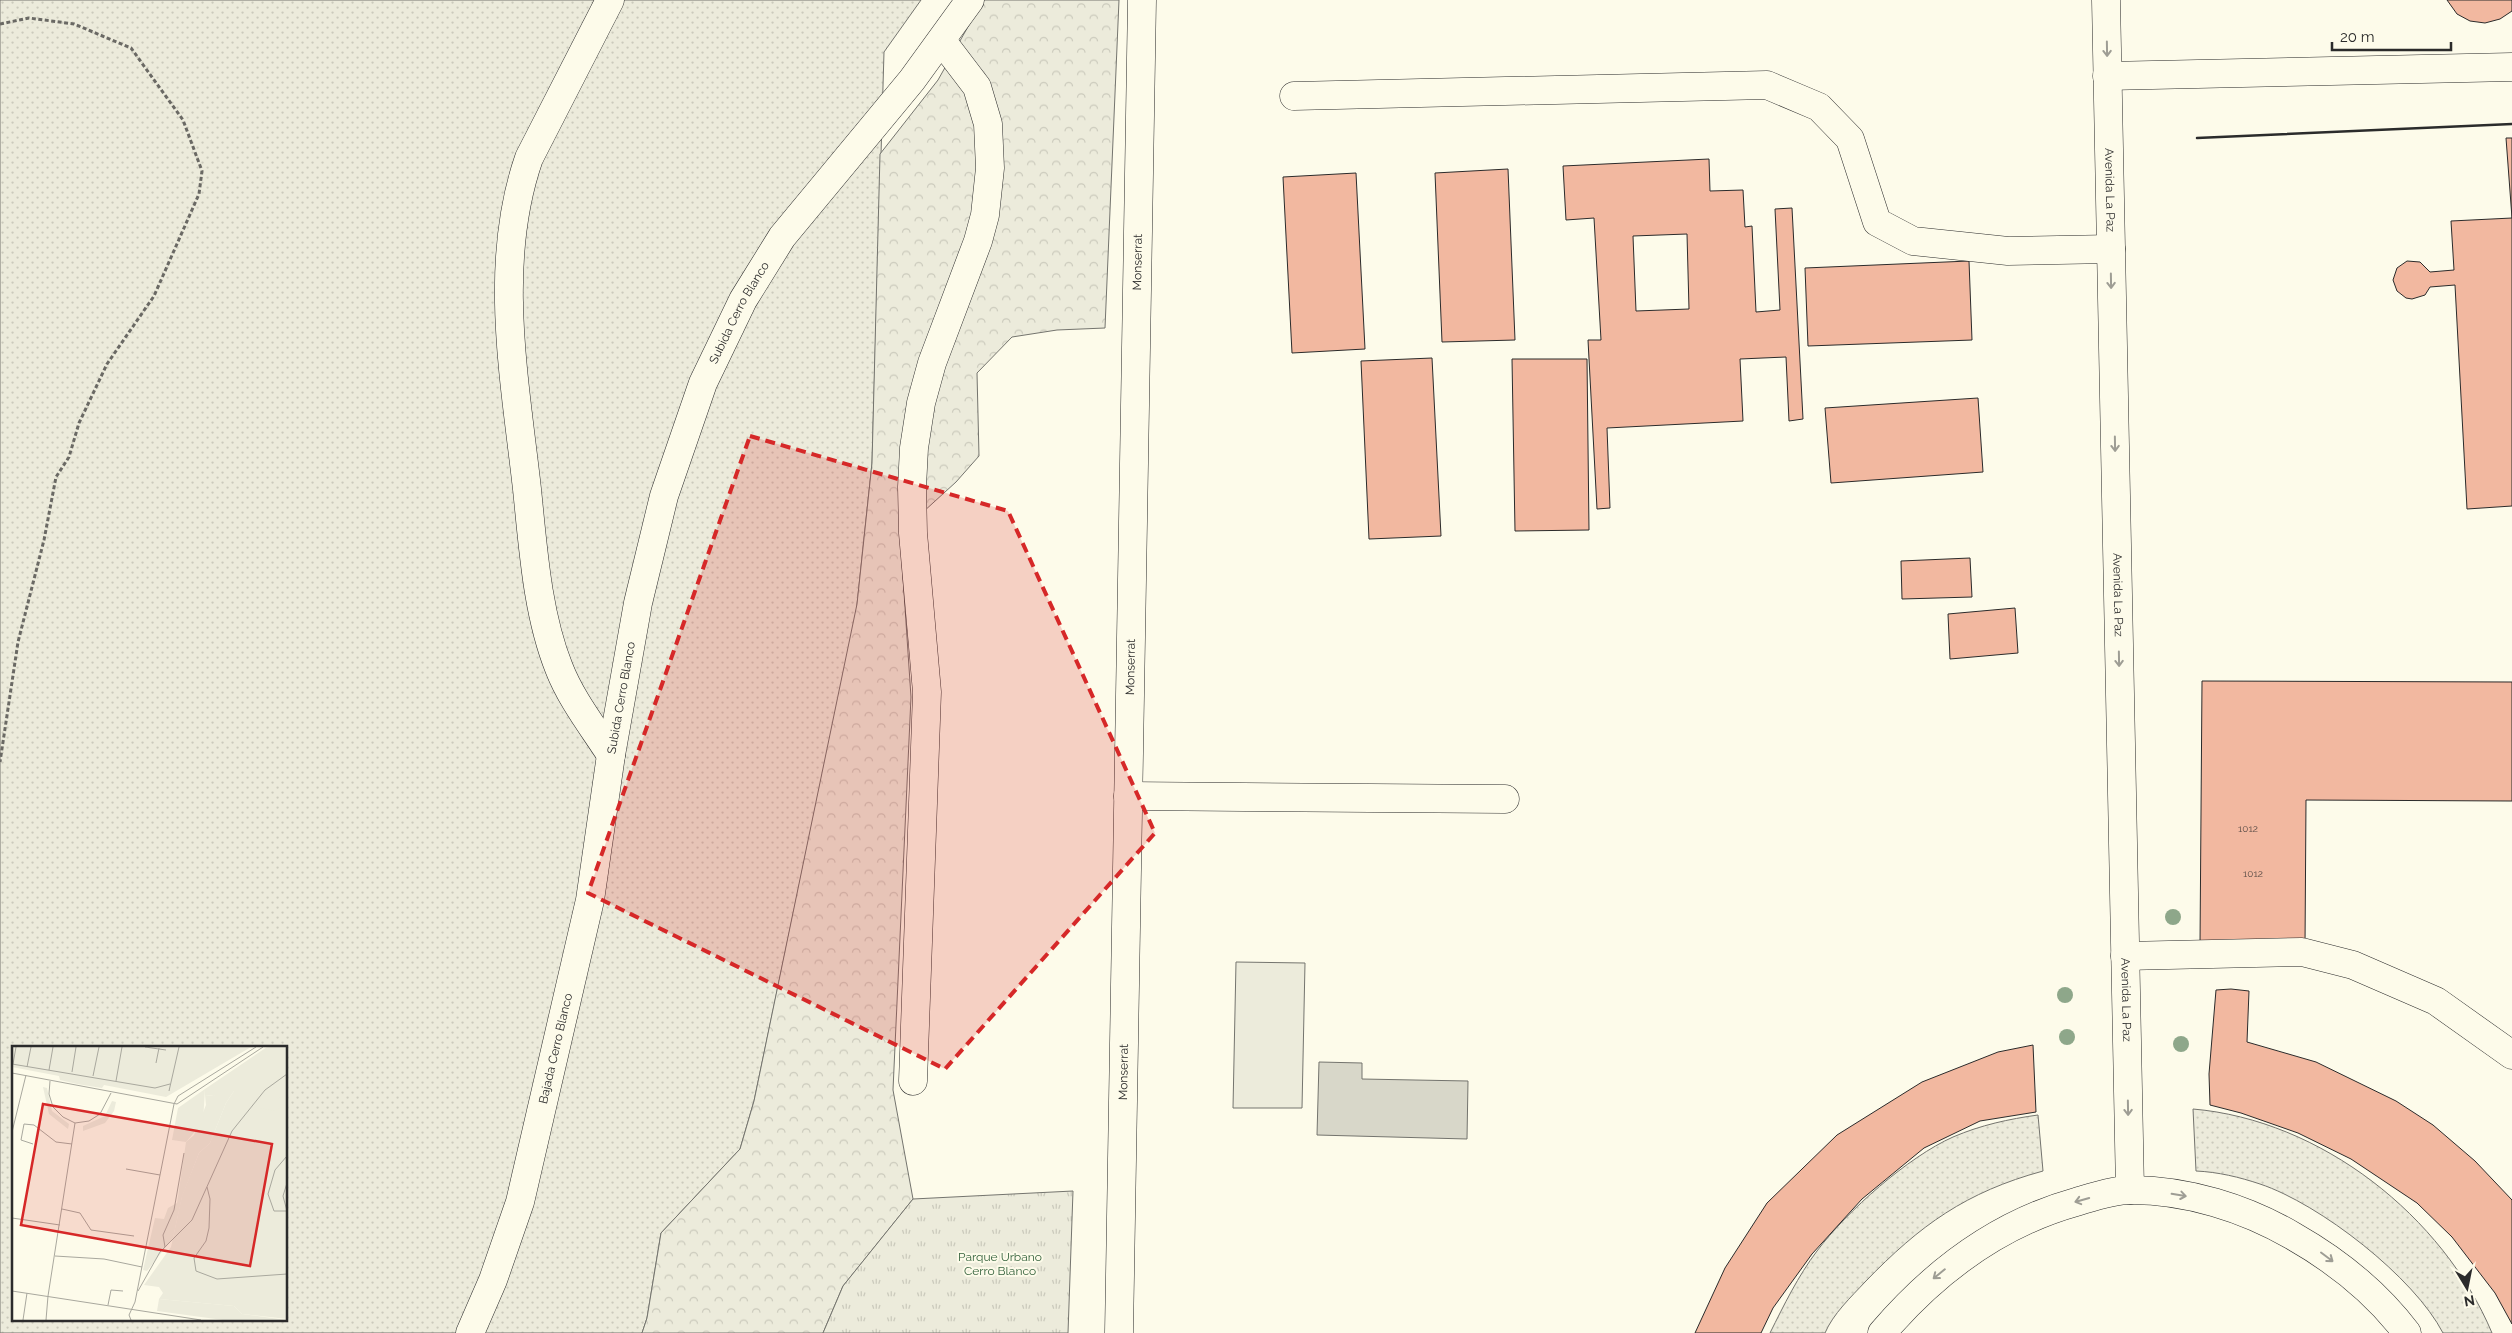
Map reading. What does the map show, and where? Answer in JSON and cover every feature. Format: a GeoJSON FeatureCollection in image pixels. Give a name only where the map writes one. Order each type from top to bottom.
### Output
{"type":"FeatureCollection","features":[{"type":"Feature","properties":{"kind":"street","name":"Subida Cerro Blanco"},"geometry":{"type":"LineString","coordinates":[[610,0],[529,158],[523,175],[516,206],[509,283],[509,327],[536,571],[549,636],[559,668],[574,698],[611,756]]}},
{"type":"Feature","properties":{"kind":"street","name":"Subida Cerro Blanco"},"geometry":{"type":"LineString","coordinates":[[611,756],[638,603],[653,535],[693,412],[715,358],[743,300],[782,237],[942,41],[970,0]]}},
{"type":"Feature","properties":{"kind":"street","name":"Monserrat"},"geometry":{"type":"LineString","coordinates":[[1119,1333],[1142,0]]}},
{"type":"Feature","properties":{"kind":"street","name":"Avenida La Paz"},"geometry":{"type":"LineString","coordinates":[[2106,0],[2130,1190]]}},
{"type":"Feature","properties":{"kind":"street"},"geometry":{"type":"LineString","coordinates":[[913,1081],[927,692],[913,533],[912,487],[914,448],[921,403],[932,363],[978,241],[985,215],[990,168],[988,124],[977,87],[942,41]]}},
{"type":"Feature","properties":{"kind":"street"},"geometry":{"type":"LineString","coordinates":[[2107,76],[2512,67]]}},
{"type":"Feature","properties":{"kind":"street"},"geometry":{"type":"LineString","coordinates":[[1294,96],[1767,85],[1819,107],[1850,139],[1877,222],[1913,240],[2008,251],[2111,249]]}},
{"type":"Feature","properties":{"kind":"street","name":"Bajada Cerro Blanco"},"geometry":{"type":"LineString","coordinates":[[470,1333],[492,1280],[520,1202],[590,900],[611,756]]}},
{"type":"Feature","properties":{"kind":"street"},"geometry":{"type":"LineString","coordinates":[[1128,796],[1505,800]]}},
{"type":"Feature","properties":{"kind":"street"},"geometry":{"type":"LineString","coordinates":[[2125,956],[2302,952],[2353,965],[2436,1001],[2512,1055]]}},
{"type":"Feature","properties":{"kind":"street"},"geometry":{"type":"LineString","coordinates":[[1882,1333],[1930,1281],[1960,1258],[1991,1238],[2024,1220],[2058,1207],[2130,1190],[2180,1195],[2229,1207],[2276,1226],[2320,1251],[2360,1282],[2396,1318],[2407,1333]]}},
{"type":"Feature","properties":{"kind":"path"},"geometry":{"type":"LineString","coordinates":[[0,24],[29,18],[74,24],[131,48],[184,120],[202,171],[199,194],[154,296],[107,364],[79,423],[69,457],[56,477],[44,540],[18,642],[0,762]]}},
{"type":"Feature","properties":{"kind":"highlighted area"},"geometry":{"type":"Polygon","coordinates":[[[750,436],[1008,511],[1155,833],[945,1069],[588,893],[750,436]]]}},
{"type":"Feature","properties":{"kind":"green space"},"geometry":{"type":"Polygon","coordinates":[[[0,0],[921,0],[884,52],[872,463],[856,614],[754,1101],[740,1149],[661,1233],[647,1318],[642,1333],[0,1333],[0,0]]]}},
{"type":"Feature","properties":{"kind":"green space"},"geometry":{"type":"Polygon","coordinates":[[[983,0],[1119,0],[1105,328],[1057,330],[1012,337],[977,373],[979,456],[956,482],[900,533],[911,697],[893,1090],[913,1199],[843,1286],[823,1333],[642,1333],[647,1318],[661,1233],[740,1149],[754,1101],[857,604],[872,463],[880,154],[938,80],[983,0]]]}},
{"type":"Feature","properties":{"kind":"green space"},"geometry":{"type":"Polygon","coordinates":[[[1236,962],[1305,963],[1302,1108],[1233,1108],[1236,962]]]}},
{"type":"Feature","properties":{"kind":"green space"},"geometry":{"type":"Polygon","coordinates":[[[2193,1109],[2241,1117],[2287,1132],[2331,1154],[2372,1181],[2410,1214],[2443,1250],[2470,1290],[2492,1333],[2443,1333],[2429,1311],[2411,1289],[2363,1245],[2337,1225],[2284,1194],[2260,1184],[2228,1175],[2196,1171],[2193,1109]]]}},
{"type":"Feature","properties":{"kind":"green space"},"geometry":{"type":"Polygon","coordinates":[[[2038,1115],[2043,1171],[1990,1189],[1967,1200],[1925,1227],[1885,1262],[1837,1312],[1825,1333],[1770,1333],[1797,1281],[1817,1251],[1845,1219],[1879,1186],[1935,1146],[1953,1137],[1995,1123],[2038,1115]]]}},
{"type":"Feature","properties":{"kind":"green space","name":"Parque Urbano Cerro Blanco"},"geometry":{"type":"Polygon","coordinates":[[[1073,1191],[1068,1333],[823,1333],[843,1286],[913,1199],[1073,1191]]]}},
{"type":"Feature","properties":{"kind":"shaded area"},"geometry":{"type":"Polygon","coordinates":[[[1319,1062],[1362,1063],[1362,1079],[1468,1081],[1467,1139],[1317,1135],[1319,1062]]]}},
{"type":"Feature","properties":{"kind":"building"},"geometry":{"type":"Polygon","coordinates":[[[2447,0],[2512,0],[2512,11],[2500,19],[2485,23],[2470,21],[2457,14],[2447,0]]]}},
{"type":"Feature","properties":{"kind":"building"},"geometry":{"type":"Polygon","coordinates":[[[2506,138],[2512,138],[2512,218],[2506,138]]]}},
{"type":"Feature","properties":{"kind":"building"},"geometry":{"type":"Polygon","coordinates":[[[1709,159],[1710,191],[1743,190],[1745,227],[1752,226],[1756,312],[1780,310],[1775,209],[1792,208],[1803,419],[1789,421],[1786,357],[1740,359],[1743,421],[1607,428],[1610,508],[1597,509],[1588,340],[1601,340],[1594,218],[1566,220],[1563,166],[1709,159]],[[1687,234],[1633,236],[1636,311],[1689,309],[1687,234]]]}},
{"type":"Feature","properties":{"kind":"building"},"geometry":{"type":"Polygon","coordinates":[[[1508,169],[1515,340],[1442,342],[1435,173],[1508,169]]]}},
{"type":"Feature","properties":{"kind":"building"},"geometry":{"type":"Polygon","coordinates":[[[1356,173],[1365,349],[1292,353],[1283,177],[1356,173]]]}},
{"type":"Feature","properties":{"kind":"building"},"geometry":{"type":"Polygon","coordinates":[[[2512,218],[2512,506],[2467,509],[2455,285],[2430,287],[2425,295],[2412,299],[2406,298],[2397,291],[2393,280],[2397,268],[2407,261],[2420,262],[2430,272],[2454,270],[2451,221],[2512,218]]]}},
{"type":"Feature","properties":{"kind":"building"},"geometry":{"type":"Polygon","coordinates":[[[1969,261],[1972,340],[1808,346],[1805,268],[1969,261]]]}},
{"type":"Feature","properties":{"kind":"building"},"geometry":{"type":"Polygon","coordinates":[[[1432,358],[1441,536],[1369,539],[1361,361],[1432,358]]]}},
{"type":"Feature","properties":{"kind":"building"},"geometry":{"type":"Polygon","coordinates":[[[1512,359],[1587,359],[1589,530],[1515,531],[1512,359]]]}},
{"type":"Feature","properties":{"kind":"building"},"geometry":{"type":"Polygon","coordinates":[[[1978,398],[1983,472],[1831,483],[1825,408],[1978,398]]]}},
{"type":"Feature","properties":{"kind":"building"},"geometry":{"type":"Polygon","coordinates":[[[1970,558],[1972,597],[1902,599],[1901,561],[1970,558]]]}},
{"type":"Feature","properties":{"kind":"building"},"geometry":{"type":"Polygon","coordinates":[[[2015,608],[2018,653],[1950,659],[1948,614],[2015,608]]]}},
{"type":"Feature","properties":{"kind":"building"},"geometry":{"type":"Polygon","coordinates":[[[2202,681],[2512,682],[2512,801],[2306,800],[2305,946],[2200,945],[2202,681]]]}},
{"type":"Feature","properties":{"kind":"building"},"geometry":{"type":"Polygon","coordinates":[[[2216,990],[2249,991],[2247,1042],[2316,1062],[2396,1101],[2433,1125],[2475,1161],[2512,1200],[2512,1324],[2495,1293],[2452,1237],[2417,1203],[2351,1159],[2298,1133],[2241,1113],[2210,1105],[2209,1074],[2216,990]]]}},
{"type":"Feature","properties":{"kind":"building"},"geometry":{"type":"Polygon","coordinates":[[[2033,1045],[2036,1112],[1980,1121],[1924,1148],[1862,1199],[1812,1254],[1773,1308],[1761,1333],[1695,1333],[1725,1268],[1767,1203],[1837,1135],[1922,1082],[1998,1052],[2033,1045]]]}},
{"type":"Feature","properties":{"kind":"wall"},"geometry":{"type":"LineString","coordinates":[[2197,138],[2512,124]]}}]}
